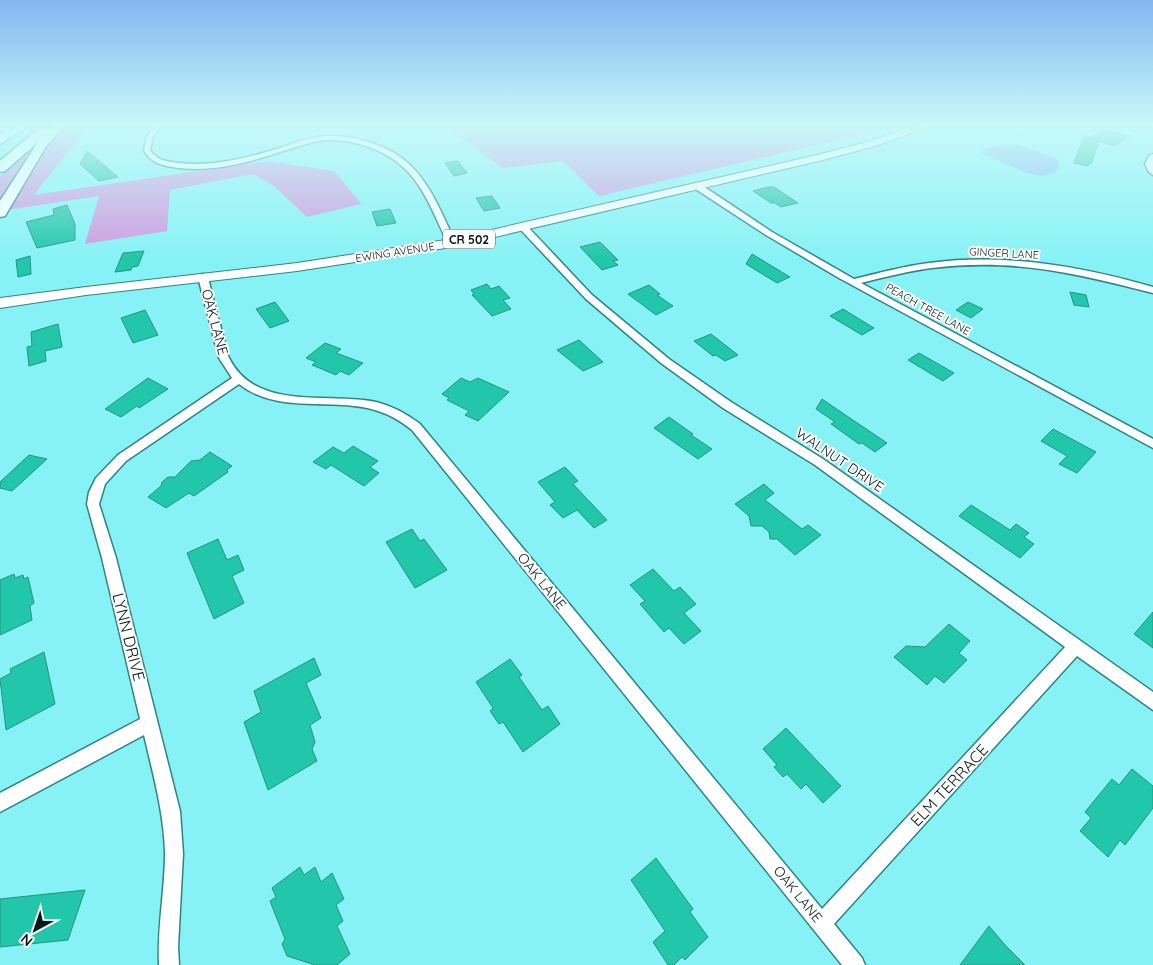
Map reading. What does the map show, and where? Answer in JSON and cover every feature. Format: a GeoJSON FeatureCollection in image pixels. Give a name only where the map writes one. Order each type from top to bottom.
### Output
{"type":"FeatureCollection","features":[{"type":"Feature","properties":{"kind":"highway"},"geometry":{"type":"LineString","coordinates":[[0,213],[27,169]]}},
{"type":"Feature","properties":{"kind":"main road","name":"EWING AVENUE"},"geometry":{"type":"LineString","coordinates":[[0,303],[297,267],[452,243],[772,169]]}},
{"type":"Feature","properties":{"kind":"street"},"geometry":{"type":"LineString","coordinates":[[410,169],[418,178],[452,243]]}},
{"type":"Feature","properties":{"kind":"street","name":"PEACH TREE LANE"},"geometry":{"type":"LineString","coordinates":[[698,186],[766,233],[999,363],[1153,444]]}},
{"type":"Feature","properties":{"kind":"street","name":"WALNUT DRIVE"},"geometry":{"type":"LineString","coordinates":[[523,227],[589,297],[665,361],[727,405],[819,462],[1153,702]]}},
{"type":"Feature","properties":{"kind":"street","name":"GINGER LANE"},"geometry":{"type":"LineString","coordinates":[[854,282],[930,265],[980,261],[1061,268],[1108,277],[1153,290]]}},
{"type":"Feature","properties":{"kind":"street","name":"OAK LANE"},"geometry":{"type":"LineString","coordinates":[[203,277],[224,358],[230,370],[238,379],[259,392],[278,398],[376,406],[404,418],[416,427],[855,965]]}},
{"type":"Feature","properties":{"kind":"street","name":"LYNN DRIVE"},"geometry":{"type":"LineString","coordinates":[[168,965],[174,854],[171,811],[109,558],[93,504],[95,492],[109,469],[122,458],[238,379]]}},
{"type":"Feature","properties":{"kind":"street","name":"ELM TERRACE"},"geometry":{"type":"LineString","coordinates":[[822,924],[1076,646]]}},
{"type":"Feature","properties":{"kind":"street"},"geometry":{"type":"LineString","coordinates":[[0,803],[150,723]]}},
{"type":"Feature","properties":{"kind":"shaded area"},"geometry":{"type":"Polygon","coordinates":[[[8,169],[54,169],[34,195],[212,169],[322,169],[335,171],[361,204],[307,217],[274,186],[253,174],[170,190],[167,231],[85,244],[99,196],[0,211],[0,176],[8,169]]]}},
{"type":"Feature","properties":{"kind":"shaded area"},"geometry":{"type":"Polygon","coordinates":[[[571,169],[714,169],[599,196],[571,169]]]}},
{"type":"Feature","properties":{"kind":"water"},"geometry":{"type":"Polygon","coordinates":[[[1017,169],[1059,169],[1055,173],[1042,176],[1017,169]]]}},
{"type":"Feature","properties":{"kind":"building"},"geometry":{"type":"Polygon","coordinates":[[[86,169],[109,169],[118,177],[99,181],[86,169]]]}},
{"type":"Feature","properties":{"kind":"building"},"geometry":{"type":"Polygon","coordinates":[[[449,169],[464,169],[467,173],[454,176],[449,169]]]}},
{"type":"Feature","properties":{"kind":"building"},"geometry":{"type":"Polygon","coordinates":[[[774,187],[798,203],[781,207],[753,191],[774,187]]]}},
{"type":"Feature","properties":{"kind":"building"},"geometry":{"type":"Polygon","coordinates":[[[492,196],[500,208],[484,211],[476,198],[492,196]]]}},
{"type":"Feature","properties":{"kind":"building"},"geometry":{"type":"Polygon","coordinates":[[[67,205],[75,224],[75,240],[37,248],[26,222],[54,215],[53,209],[67,205]]]}},
{"type":"Feature","properties":{"kind":"building"},"geometry":{"type":"Polygon","coordinates":[[[390,209],[396,223],[377,226],[372,212],[390,209]]]}},
{"type":"Feature","properties":{"kind":"building"},"geometry":{"type":"Polygon","coordinates":[[[600,242],[618,260],[613,261],[618,265],[602,270],[580,247],[600,242]]]}},
{"type":"Feature","properties":{"kind":"building"},"geometry":{"type":"Polygon","coordinates":[[[144,251],[138,266],[132,267],[131,270],[115,272],[123,253],[144,251]]]}},
{"type":"Feature","properties":{"kind":"building"},"geometry":{"type":"Polygon","coordinates":[[[752,254],[790,277],[777,283],[746,264],[752,254]]]}},
{"type":"Feature","properties":{"kind":"building"},"geometry":{"type":"Polygon","coordinates":[[[30,256],[31,274],[18,277],[16,260],[30,256]]]}},
{"type":"Feature","properties":{"kind":"building"},"geometry":{"type":"Polygon","coordinates":[[[487,284],[491,289],[499,286],[510,298],[503,300],[511,309],[492,316],[472,295],[474,294],[471,290],[487,284]]]}},
{"type":"Feature","properties":{"kind":"building"},"geometry":{"type":"Polygon","coordinates":[[[649,285],[660,294],[657,295],[673,306],[656,315],[628,294],[649,285]]]}},
{"type":"Feature","properties":{"kind":"building"},"geometry":{"type":"Polygon","coordinates":[[[1070,292],[1086,295],[1089,307],[1074,305],[1070,292]]]}},
{"type":"Feature","properties":{"kind":"building"},"geometry":{"type":"Polygon","coordinates":[[[275,302],[289,321],[270,328],[256,309],[275,302]]]}},
{"type":"Feature","properties":{"kind":"building"},"geometry":{"type":"Polygon","coordinates":[[[968,302],[983,309],[971,318],[956,310],[968,302]]]}},
{"type":"Feature","properties":{"kind":"building"},"geometry":{"type":"Polygon","coordinates":[[[843,309],[874,328],[862,335],[830,316],[843,309]]]}},
{"type":"Feature","properties":{"kind":"building"},"geometry":{"type":"Polygon","coordinates":[[[145,310],[158,335],[133,343],[121,318],[145,310]]]}},
{"type":"Feature","properties":{"kind":"building"},"geometry":{"type":"Polygon","coordinates":[[[58,324],[62,347],[45,351],[46,361],[29,366],[27,347],[32,346],[31,332],[58,324]]]}},
{"type":"Feature","properties":{"kind":"building"},"geometry":{"type":"Polygon","coordinates":[[[711,334],[738,355],[725,361],[716,355],[713,356],[694,341],[711,334]]]}},
{"type":"Feature","properties":{"kind":"building"},"geometry":{"type":"Polygon","coordinates":[[[579,340],[603,362],[583,371],[557,350],[579,340]]]}},
{"type":"Feature","properties":{"kind":"building"},"geometry":{"type":"Polygon","coordinates":[[[325,343],[341,349],[336,353],[363,363],[349,375],[340,371],[336,375],[312,365],[316,362],[306,358],[325,343]]]}},
{"type":"Feature","properties":{"kind":"building"},"geometry":{"type":"Polygon","coordinates":[[[919,353],[954,373],[943,381],[908,360],[919,353]]]}},
{"type":"Feature","properties":{"kind":"building"},"geometry":{"type":"Polygon","coordinates":[[[148,378],[168,389],[121,417],[105,409],[148,378]]]}},
{"type":"Feature","properties":{"kind":"building"},"geometry":{"type":"Polygon","coordinates":[[[461,378],[470,382],[478,378],[509,392],[478,421],[465,415],[469,411],[447,400],[449,398],[442,394],[461,378]]]}},
{"type":"Feature","properties":{"kind":"building"},"geometry":{"type":"Polygon","coordinates":[[[822,399],[887,443],[875,452],[862,443],[859,444],[831,424],[835,422],[816,409],[822,399]]]}},
{"type":"Feature","properties":{"kind":"building"},"geometry":{"type":"Polygon","coordinates":[[[669,417],[712,449],[698,459],[654,428],[669,417]]]}},
{"type":"Feature","properties":{"kind":"building"},"geometry":{"type":"Polygon","coordinates":[[[1053,429],[1096,452],[1077,473],[1059,464],[1067,456],[1041,441],[1053,429]]]}},
{"type":"Feature","properties":{"kind":"building"},"geometry":{"type":"Polygon","coordinates":[[[353,446],[378,461],[370,467],[379,473],[364,486],[331,465],[326,469],[313,462],[333,447],[344,453],[353,446]]]}},
{"type":"Feature","properties":{"kind":"building"},"geometry":{"type":"Polygon","coordinates":[[[210,452],[232,466],[227,470],[228,472],[194,496],[189,493],[166,508],[148,497],[168,477],[175,477],[191,461],[200,460],[210,452]]]}},
{"type":"Feature","properties":{"kind":"building"},"geometry":{"type":"Polygon","coordinates":[[[29,455],[47,459],[12,491],[0,488],[0,482],[29,455]]]}},
{"type":"Feature","properties":{"kind":"building"},"geometry":{"type":"Polygon","coordinates":[[[565,467],[578,481],[573,484],[607,520],[594,528],[577,510],[563,518],[550,505],[555,502],[538,482],[565,467]]]}},
{"type":"Feature","properties":{"kind":"building"},"geometry":{"type":"Polygon","coordinates":[[[764,484],[774,493],[765,500],[802,529],[808,525],[821,535],[795,555],[777,539],[770,539],[769,532],[762,526],[751,526],[749,516],[735,504],[764,484]]]}},
{"type":"Feature","properties":{"kind":"building"},"geometry":{"type":"Polygon","coordinates":[[[971,505],[1010,530],[1016,524],[1029,533],[1024,537],[1034,544],[1020,558],[959,516],[971,505]]]}},
{"type":"Feature","properties":{"kind":"building"},"geometry":{"type":"Polygon","coordinates":[[[412,529],[420,541],[424,539],[447,570],[415,588],[386,542],[412,529]]]}},
{"type":"Feature","properties":{"kind":"building"},"geometry":{"type":"Polygon","coordinates":[[[218,539],[227,560],[238,555],[244,570],[232,576],[244,603],[214,619],[187,553],[218,539]]]}},
{"type":"Feature","properties":{"kind":"building"},"geometry":{"type":"Polygon","coordinates":[[[653,569],[674,591],[680,587],[696,604],[684,613],[701,631],[684,644],[669,628],[664,632],[640,604],[645,601],[630,585],[653,569]]]}},
{"type":"Feature","properties":{"kind":"building"},"geometry":{"type":"Polygon","coordinates":[[[14,574],[15,578],[23,575],[24,579],[28,577],[34,603],[30,606],[32,620],[0,635],[0,580],[14,574]]]}},
{"type":"Feature","properties":{"kind":"building"},"geometry":{"type":"Polygon","coordinates":[[[1153,612],[1153,648],[1134,634],[1153,612]]]}},
{"type":"Feature","properties":{"kind":"building"},"geometry":{"type":"Polygon","coordinates":[[[949,624],[970,641],[959,653],[967,660],[944,683],[935,676],[927,685],[894,657],[906,646],[925,647],[949,624]]]}},
{"type":"Feature","properties":{"kind":"building"},"geometry":{"type":"Polygon","coordinates":[[[44,652],[55,704],[6,730],[0,679],[11,673],[10,669],[44,652]]]}},
{"type":"Feature","properties":{"kind":"building"},"geometry":{"type":"Polygon","coordinates":[[[314,658],[321,675],[306,683],[321,718],[310,725],[315,742],[312,749],[317,761],[268,790],[244,722],[261,712],[254,691],[314,658]]]}},
{"type":"Feature","properties":{"kind":"building"},"geometry":{"type":"Polygon","coordinates":[[[510,659],[522,675],[519,677],[542,710],[548,706],[560,724],[523,752],[503,722],[499,724],[490,711],[493,708],[476,682],[510,659]]]}},
{"type":"Feature","properties":{"kind":"building"},"geometry":{"type":"Polygon","coordinates":[[[786,728],[841,786],[823,803],[806,784],[801,789],[787,774],[783,777],[774,767],[777,765],[763,749],[786,728]]]}},
{"type":"Feature","properties":{"kind":"building"},"geometry":{"type":"Polygon","coordinates":[[[1132,769],[1153,786],[1153,808],[1125,845],[1120,840],[1108,857],[1080,831],[1091,818],[1085,812],[1112,779],[1119,785],[1132,769]]]}},
{"type":"Feature","properties":{"kind":"building"},"geometry":{"type":"Polygon","coordinates":[[[656,858],[693,909],[690,912],[708,937],[685,960],[682,957],[674,965],[668,965],[653,942],[665,931],[631,880],[656,858]]]}},
{"type":"Feature","properties":{"kind":"building"},"geometry":{"type":"Polygon","coordinates":[[[300,867],[304,875],[315,867],[321,882],[332,873],[344,899],[336,905],[343,921],[337,926],[350,954],[337,965],[315,965],[287,956],[282,944],[285,939],[270,901],[276,897],[272,888],[300,867]]]}},
{"type":"Feature","properties":{"kind":"building"},"geometry":{"type":"Polygon","coordinates":[[[85,890],[68,940],[0,947],[0,899],[85,890]]]}},
{"type":"Feature","properties":{"kind":"building"},"geometry":{"type":"Polygon","coordinates":[[[989,926],[1005,945],[1025,965],[960,965],[989,926]]]}}]}
